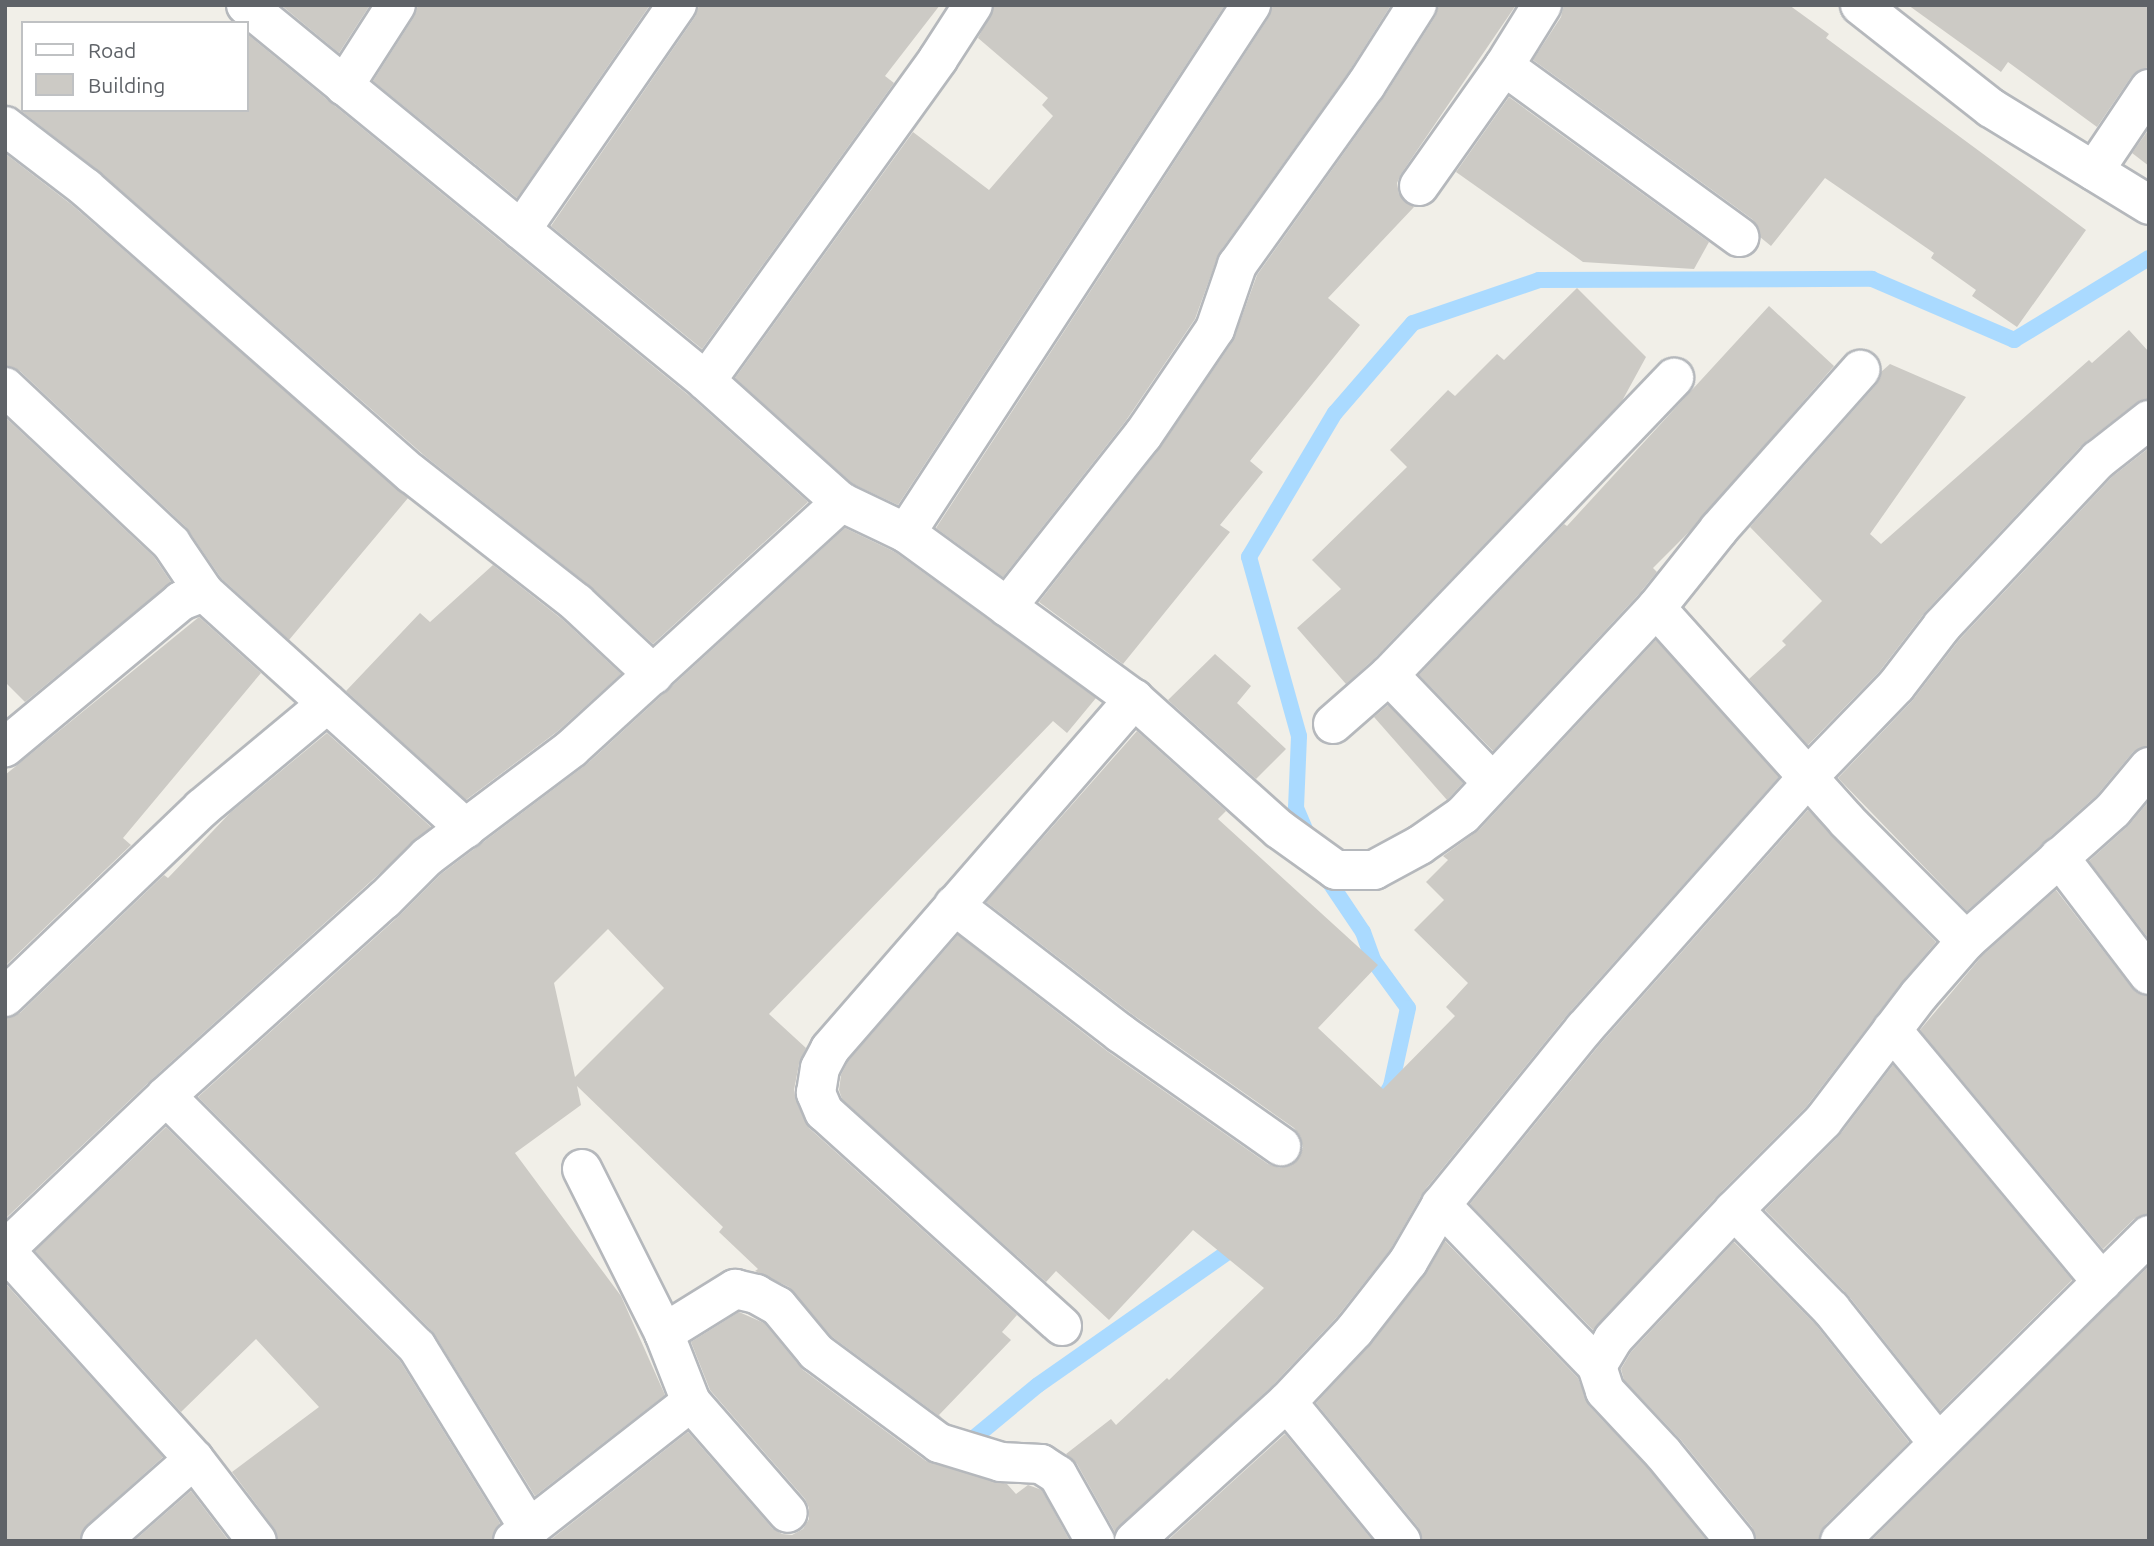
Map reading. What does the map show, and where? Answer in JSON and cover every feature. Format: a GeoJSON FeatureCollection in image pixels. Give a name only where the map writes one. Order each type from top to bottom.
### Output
{"type":"FeatureCollection","features":[{"type":"Feature","properties":{"kind":"street"},"geometry":{"type":"LineString","coordinates":[[246,5],[706,381],[841,502],[906,533],[1134,699],[1303,847],[1336,870],[1374,870],[1420,845],[1463,815],[1491,781],[1656,608],[1719,529],[1860,370]]}},
{"type":"Feature","properties":{"kind":"street"},"geometry":{"type":"LineString","coordinates":[[344,86],[396,5]]}},
{"type":"Feature","properties":{"kind":"street"},"geometry":{"type":"LineString","coordinates":[[520,230],[677,5]]}},
{"type":"Feature","properties":{"kind":"street"},"geometry":{"type":"LineString","coordinates":[[706,381],[938,59],[973,5]]}},
{"type":"Feature","properties":{"kind":"street"},"geometry":{"type":"LineString","coordinates":[[906,533],[1251,5]]}},
{"type":"Feature","properties":{"kind":"street"},"geometry":{"type":"LineString","coordinates":[[1007,607],[1143,435],[1172,393],[1215,329],[1237,265],[1366,85],[1417,5]]}},
{"type":"Feature","properties":{"kind":"street"},"geometry":{"type":"LineString","coordinates":[[1419,186],[1504,66],[1542,5]]}},
{"type":"Feature","properties":{"kind":"street"},"geometry":{"type":"LineString","coordinates":[[1879,10],[1991,108],[2149,205]]}},
{"type":"Feature","properties":{"kind":"street"},"geometry":{"type":"LineString","coordinates":[[1504,66],[1739,237]]}},
{"type":"Feature","properties":{"kind":"street"},"geometry":{"type":"LineString","coordinates":[[2094,171],[2149,89]]}},
{"type":"Feature","properties":{"kind":"street"},"geometry":{"type":"LineString","coordinates":[[5,126],[86,188],[412,474],[577,603],[654,675]]}},
{"type":"Feature","properties":{"kind":"street"},"geometry":{"type":"LineString","coordinates":[[1332,724],[1389,676],[1674,378]]}},
{"type":"Feature","properties":{"kind":"street"},"geometry":{"type":"LineString","coordinates":[[5,387],[171,543],[204,592],[466,829]]}},
{"type":"Feature","properties":{"kind":"street"},"geometry":{"type":"LineString","coordinates":[[1134,1541],[1287,1402],[1354,1331],[1408,1262],[1441,1205],[1584,1029],[1809,776],[1896,686],[1942,626],[2098,460],[2149,420]]}},
{"type":"Feature","properties":{"kind":"street"},"geometry":{"type":"LineString","coordinates":[[257,1541],[194,1459],[5,1250],[166,1096],[384,900],[427,857],[572,748],[841,502]]}},
{"type":"Feature","properties":{"kind":"street"},"geometry":{"type":"LineString","coordinates":[[12,727],[181,601],[204,592]]}},
{"type":"Feature","properties":{"kind":"street"},"geometry":{"type":"LineString","coordinates":[[1656,608],[1847,821],[1966,941]]}},
{"type":"Feature","properties":{"kind":"street"},"geometry":{"type":"LineString","coordinates":[[1389,676],[1491,781]]}},
{"type":"Feature","properties":{"kind":"street"},"geometry":{"type":"LineString","coordinates":[[1062,1326],[824,1112],[816,1093],[820,1068],[830,1049],[1134,699]]}},
{"type":"Feature","properties":{"kind":"street"},"geometry":{"type":"LineString","coordinates":[[5,997],[202,808],[327,704]]}},
{"type":"Feature","properties":{"kind":"street"},"geometry":{"type":"LineString","coordinates":[[1597,1366],[1613,1339],[1734,1210],[1823,1121],[1892,1030],[1966,941],[2113,810],[2149,767]]}},
{"type":"Feature","properties":{"kind":"street"},"geometry":{"type":"LineString","coordinates":[[2059,857],[2149,975]]}},
{"type":"Feature","properties":{"kind":"street"},"geometry":{"type":"LineString","coordinates":[[954,905],[1121,1033],[1281,1146]]}},
{"type":"Feature","properties":{"kind":"street"},"geometry":{"type":"LineString","coordinates":[[1892,1030],[2102,1282]]}},
{"type":"Feature","properties":{"kind":"street"},"geometry":{"type":"LineString","coordinates":[[166,1096],[417,1347],[520,1534],[691,1402]]}},
{"type":"Feature","properties":{"kind":"street"},"geometry":{"type":"LineString","coordinates":[[582,1169],[664,1333],[691,1402],[788,1513]]}},
{"type":"Feature","properties":{"kind":"street"},"geometry":{"type":"LineString","coordinates":[[1441,1205],[1597,1366],[1605,1391],[1663,1453],[1735,1541]]}},
{"type":"Feature","properties":{"kind":"street"},"geometry":{"type":"LineString","coordinates":[[1734,1210],[1831,1309],[1938,1443]]}},
{"type":"Feature","properties":{"kind":"street"},"geometry":{"type":"LineString","coordinates":[[1840,1541],[2149,1235]]}},
{"type":"Feature","properties":{"kind":"street"},"geometry":{"type":"LineString","coordinates":[[664,1333],[735,1289],[756,1294],[778,1306],[816,1352],[939,1443],[1001,1462],[1041,1464],[1058,1475],[1095,1541]]}},
{"type":"Feature","properties":{"kind":"street"},"geometry":{"type":"LineString","coordinates":[[1287,1402],[1402,1541]]}},
{"type":"Feature","properties":{"kind":"street"},"geometry":{"type":"LineString","coordinates":[[101,1541],[194,1459]]}},
{"type":"Feature","properties":{"kind":"building"},"geometry":{"type":"Polygon","coordinates":[[[281,5],[370,5],[339,53],[281,5]]]}},
{"type":"Feature","properties":{"kind":"building"},"geometry":{"type":"Polygon","coordinates":[[[418,5],[650,5],[517,198],[373,81],[414,17],[418,5]]]}},
{"type":"Feature","properties":{"kind":"building"},"geometry":{"type":"Polygon","coordinates":[[[699,5],[940,5],[885,76],[894,83],[702,349],[551,226],[695,17],[699,5]]]}},
{"type":"Feature","properties":{"kind":"building"},"geometry":{"type":"Polygon","coordinates":[[[995,5],[1225,5],[898,505],[853,484],[735,378],[913,132],[989,190],[1053,116],[1042,105],[1048,98],[978,38],[995,5]]]}},
{"type":"Feature","properties":{"kind":"building"},"geometry":{"type":"Polygon","coordinates":[[[1273,5],[1391,5],[1348,73],[1219,253],[1195,319],[1125,422],[1003,577],[936,528],[1269,17],[1273,5]]]}},
{"type":"Feature","properties":{"kind":"building"},"geometry":{"type":"Polygon","coordinates":[[[1439,5],[1516,5],[1401,174],[1397,183],[1399,194],[1414,207],[1328,298],[1360,325],[1250,461],[1263,472],[1220,525],[1230,532],[1123,664],[1039,602],[1160,448],[1233,341],[1257,275],[1384,97],[1435,17],[1439,5]]]}},
{"type":"Feature","properties":{"kind":"building"},"geometry":{"type":"Polygon","coordinates":[[[1564,5],[1789,5],[1829,34],[1826,38],[2086,230],[2017,327],[1972,296],[1976,290],[1931,258],[1934,253],[1825,178],[1771,246],[1760,237],[1759,228],[1752,219],[1533,60],[1561,17],[1564,5]]]}},
{"type":"Feature","properties":{"kind":"building"},"geometry":{"type":"Polygon","coordinates":[[[1908,5],[2149,5],[2149,67],[2139,70],[2131,77],[2097,127],[2008,62],[2001,72],[1908,5]]]}},
{"type":"Feature","properties":{"kind":"building"},"geometry":{"type":"Polygon","coordinates":[[[248,35],[692,398],[808,502],[653,644],[590,586],[426,457],[100,172],[23,112],[248,112],[248,35]]]}},
{"type":"Feature","properties":{"kind":"building"},"geometry":{"type":"Polygon","coordinates":[[[1509,97],[1709,242],[1694,269],[1583,262],[1456,172],[1509,97]]]}},
{"type":"Feature","properties":{"kind":"building"},"geometry":{"type":"Polygon","coordinates":[[[2149,129],[2149,166],[2132,153],[2149,129]]]}},
{"type":"Feature","properties":{"kind":"building"},"geometry":{"type":"Polygon","coordinates":[[[7,155],[72,205],[408,498],[289,640],[221,578],[186,527],[20,371],[5,366],[7,155]]]}},
{"type":"Feature","properties":{"kind":"building"},"geometry":{"type":"Polygon","coordinates":[[[1577,288],[1646,357],[1622,401],[1374,659],[1346,684],[1297,628],[1341,589],[1312,560],[1407,467],[1390,450],[1448,390],[1455,396],[1497,354],[1504,360],[1577,288]]]}},
{"type":"Feature","properties":{"kind":"building"},"geometry":{"type":"Polygon","coordinates":[[[1769,306],[1834,366],[1690,531],[1653,568],[1657,572],[1639,594],[1493,751],[1419,675],[1564,524],[1567,526],[1769,306]]]}},
{"type":"Feature","properties":{"kind":"building"},"geometry":{"type":"Polygon","coordinates":[[[2129,330],[2149,352],[2149,399],[2136,403],[2082,445],[1926,611],[1879,672],[1808,745],[1749,679],[1786,645],[1782,641],[1822,601],[1750,527],[1876,385],[1881,372],[1890,364],[1966,397],[1870,534],[1881,544],[2089,360],[2092,363],[2129,330]]]}},
{"type":"Feature","properties":{"kind":"building"},"geometry":{"type":"Polygon","coordinates":[[[5,417],[154,557],[171,582],[25,702],[5,682],[5,417]]]}},
{"type":"Feature","properties":{"kind":"building"},"geometry":{"type":"Polygon","coordinates":[[[2149,448],[2149,746],[2133,752],[2097,795],[1967,911],[1838,778],[1912,701],[1959,640],[2113,476],[2149,448]]]}},
{"type":"Feature","properties":{"kind":"building"},"geometry":{"type":"Polygon","coordinates":[[[845,528],[895,552],[1096,698],[1067,733],[1053,721],[769,1014],[806,1048],[799,1064],[794,1090],[796,1101],[809,1128],[1017,1315],[1002,1332],[1011,1340],[939,1415],[943,1419],[831,1336],[789,1287],[755,1271],[758,1269],[719,1232],[723,1227],[577,1086],[581,1105],[515,1153],[621,1296],[665,1395],[535,1496],[433,1332],[198,1097],[399,916],[441,874],[587,764],[845,528]],[[608,929],[554,983],[575,1077],[664,988],[608,929]]]}},
{"type":"Feature","properties":{"kind":"building"},"geometry":{"type":"Polygon","coordinates":[[[493,565],[563,620],[621,674],[558,731],[466,800],[346,691],[420,613],[430,622],[493,565]]]}},
{"type":"Feature","properties":{"kind":"building"},"geometry":{"type":"Polygon","coordinates":[[[199,617],[261,673],[123,838],[131,845],[5,966],[5,775],[199,617]]]}},
{"type":"Feature","properties":{"kind":"building"},"geometry":{"type":"Polygon","coordinates":[[[1656,640],[1779,777],[1567,1015],[1424,1191],[1390,1250],[1337,1317],[1272,1386],[1115,1532],[1077,1464],[1066,1454],[1111,1419],[1116,1425],[1167,1378],[1169,1380],[1264,1288],[1193,1230],[1109,1320],[1056,1271],[1046,1282],[842,1099],[839,1090],[841,1075],[848,1061],[958,935],[1107,1051],[1268,1164],[1280,1168],[1291,1165],[1299,1158],[1303,1147],[1294,1128],[1133,1015],[986,902],[1137,731],[1226,811],[1218,819],[1378,965],[1318,1028],[1383,1089],[1455,1016],[1446,1007],[1468,983],[1414,930],[1444,900],[1426,882],[1448,860],[1443,856],[1479,830],[1656,640]]]}},
{"type":"Feature","properties":{"kind":"building"},"geometry":{"type":"Polygon","coordinates":[[[1215,654],[1251,686],[1237,703],[1286,749],[1256,779],[1168,700],[1215,654]]]}},
{"type":"Feature","properties":{"kind":"building"},"geometry":{"type":"Polygon","coordinates":[[[1388,705],[1463,783],[1447,800],[1374,717],[1388,705]]]}},
{"type":"Feature","properties":{"kind":"building"},"geometry":{"type":"Polygon","coordinates":[[[327,733],[431,827],[151,1080],[5,1219],[5,1018],[20,1013],[164,875],[168,878],[230,813],[327,733]]]}},
{"type":"Feature","properties":{"kind":"building"},"geometry":{"type":"Polygon","coordinates":[[[2149,801],[2149,939],[2089,861],[2128,826],[2149,801]]]}},
{"type":"Feature","properties":{"kind":"building"},"geometry":{"type":"Polygon","coordinates":[[[1808,810],[1936,942],[1806,1107],[1718,1195],[1593,1330],[1470,1204],[1601,1043],[1808,810]]]}},
{"type":"Feature","properties":{"kind":"building"},"geometry":{"type":"Polygon","coordinates":[[[2056,890],[2132,988],[2149,996],[2149,1214],[2134,1219],[2103,1249],[1920,1030],[1982,956],[2056,890]]]}},
{"type":"Feature","properties":{"kind":"building"},"geometry":{"type":"Polygon","coordinates":[[[1893,1065],[2072,1280],[1940,1411],[1848,1295],[1765,1210],[1839,1136],[1893,1065]]]}},
{"type":"Feature","properties":{"kind":"building"},"geometry":{"type":"Polygon","coordinates":[[[166,1127],[400,1361],[500,1523],[491,1541],[278,1541],[274,1528],[232,1472],[319,1407],[256,1339],[181,1412],[35,1251],[166,1127]]]}},
{"type":"Feature","properties":{"kind":"building"},"geometry":{"type":"Polygon","coordinates":[[[1445,1241],[1578,1378],[1589,1406],[1647,1467],[1707,1541],[1422,1541],[1418,1527],[1316,1403],[1371,1344],[1425,1275],[1445,1241]]]}},
{"type":"Feature","properties":{"kind":"building"},"geometry":{"type":"Polygon","coordinates":[[[1734,1242],[1815,1324],[1909,1442],[1825,1525],[1819,1541],[1756,1541],[1752,1527],[1680,1439],[1624,1380],[1621,1369],[1631,1352],[1734,1242]]]}},
{"type":"Feature","properties":{"kind":"building"},"geometry":{"type":"Polygon","coordinates":[[[2149,1266],[2149,1541],[1871,1541],[2116,1298],[2149,1266]]]}},
{"type":"Feature","properties":{"kind":"building"},"geometry":{"type":"Polygon","coordinates":[[[5,1283],[163,1457],[87,1525],[80,1541],[5,1541],[5,1283]]]}},
{"type":"Feature","properties":{"kind":"building"},"geometry":{"type":"Polygon","coordinates":[[[739,1312],[764,1323],[803,1370],[926,1461],[1007,1484],[1016,1494],[1028,1485],[1042,1490],[1070,1541],[549,1541],[688,1432],[772,1528],[782,1534],[792,1535],[803,1529],[809,1519],[809,1508],[805,1499],[710,1390],[691,1342],[739,1312]]]}},
{"type":"Feature","properties":{"kind":"building"},"geometry":{"type":"Polygon","coordinates":[[[1285,1434],[1373,1541],[1167,1541],[1285,1434]]]}},
{"type":"Feature","properties":{"kind":"building"},"geometry":{"type":"Polygon","coordinates":[[[191,1491],[229,1541],[134,1541],[191,1491]]]}},
{"type":"Feature","properties":{"kind":"waterway"},"geometry":{"type":"LineString","coordinates":[[1310,841],[1296,808],[1299,736],[1249,557],[1335,413],[1413,323],[1539,280],[1872,279],[2014,340],[2149,258]]}},
{"type":"Feature","properties":{"kind":"waterway"},"geometry":{"type":"LineString","coordinates":[[1322,871],[1363,932],[1373,960],[1408,1008],[1391,1086],[1385,1096]]}},
{"type":"Feature","properties":{"kind":"waterway"},"geometry":{"type":"LineString","coordinates":[[963,1447],[1038,1385],[1241,1243]]}}]}
